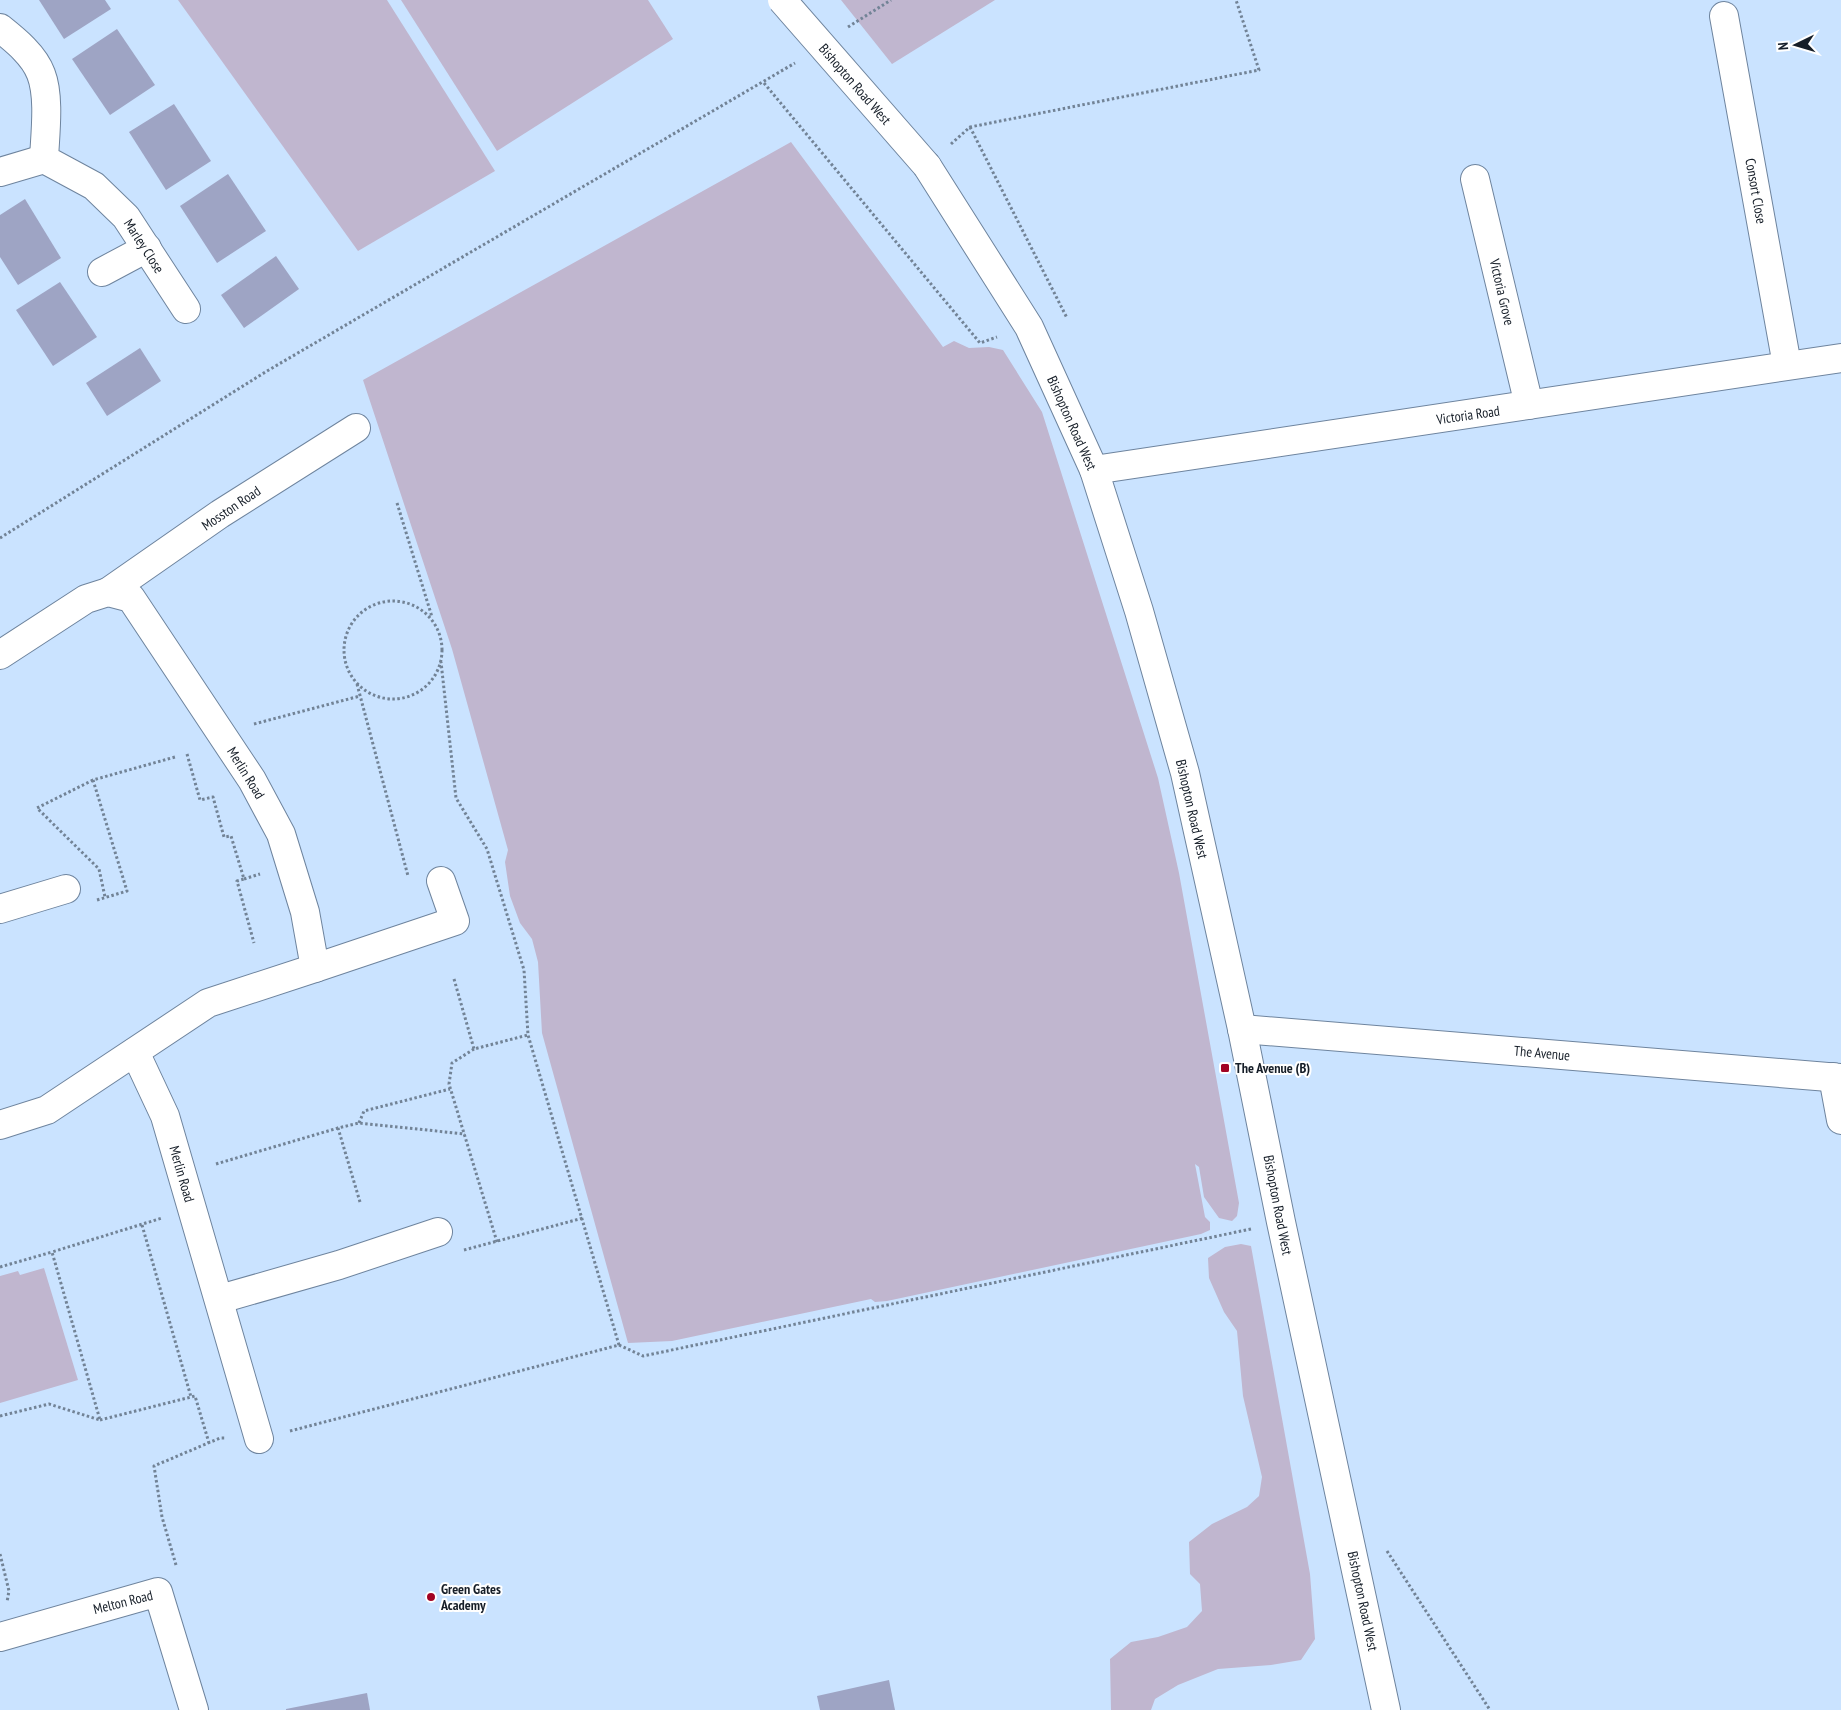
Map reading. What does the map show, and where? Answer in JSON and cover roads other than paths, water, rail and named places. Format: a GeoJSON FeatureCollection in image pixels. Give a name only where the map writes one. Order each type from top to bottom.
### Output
{"type":"FeatureCollection","features":[{"type":"Feature","properties":{"kind":"street","name":"Bishopton Road West"},"geometry":{"type":"LineString","coordinates":[[782,0],[936,158],[1029,327],[1094,470],[1139,611],[1185,773],[1242,1029],[1281,1222],[1386,1710]]}},
{"type":"Feature","properties":{"kind":"street","name":"Consort Close"},"geometry":{"type":"LineString","coordinates":[[1724,16],[1787,365]]}},
{"type":"Feature","properties":{"kind":"street"},"geometry":{"type":"LineString","coordinates":[[0,28],[21,45],[42,73],[46,103],[44,159],[0,172]]}},
{"type":"Feature","properties":{"kind":"street","name":"Marley Close"},"geometry":{"type":"LineString","coordinates":[[44,159],[94,186],[126,217],[186,310]]}},
{"type":"Feature","properties":{"kind":"street","name":"Victoria Grove"},"geometry":{"type":"LineString","coordinates":[[1475,179],[1529,405]]}},
{"type":"Feature","properties":{"kind":"street"},"geometry":{"type":"LineString","coordinates":[[102,272],[147,248]]}},
{"type":"Feature","properties":{"kind":"street","name":"Victoria Road"},"geometry":{"type":"LineString","coordinates":[[1094,470],[1841,358]]}},
{"type":"Feature","properties":{"kind":"street","name":"Mosston Road"},"geometry":{"type":"LineString","coordinates":[[0,655],[86,599],[120,595],[220,514],[356,428]]}},
{"type":"Feature","properties":{"kind":"street","name":"Merlin Road"},"geometry":{"type":"LineString","coordinates":[[120,595],[252,780],[281,834],[305,912],[315,968]]}},
{"type":"Feature","properties":{"kind":"street"},"geometry":{"type":"LineString","coordinates":[[0,1125],[47,1110],[208,1003],[455,920],[441,880]]}},
{"type":"Feature","properties":{"kind":"street"},"geometry":{"type":"LineString","coordinates":[[0,909],[66,889]]}},
{"type":"Feature","properties":{"kind":"street","name":"The Avenue"},"geometry":{"type":"LineString","coordinates":[[1242,1029],[1837,1077]]}},
{"type":"Feature","properties":{"kind":"street","name":"Merlin Road"},"geometry":{"type":"LineString","coordinates":[[135,1052],[166,1116],[192,1209],[220,1298],[259,1439]]}},
{"type":"Feature","properties":{"kind":"street"},"geometry":{"type":"LineString","coordinates":[[1837,1077],[1841,1120]]}},
{"type":"Feature","properties":{"kind":"street"},"geometry":{"type":"LineString","coordinates":[[220,1298],[340,1265],[438,1232]]}},
{"type":"Feature","properties":{"kind":"street","name":"Melton Road"},"geometry":{"type":"LineString","coordinates":[[0,1637],[158,1592],[194,1710]]}},
{"type":"Feature","properties":{"kind":"place","name":"The Avenue (B)"},"geometry":{"type":"Point","coordinates":[1225,1068]}},
{"type":"Feature","properties":{"kind":"place","name":"Green Gates Academy"},"geometry":{"type":"Point","coordinates":[431,1597]}}]}
